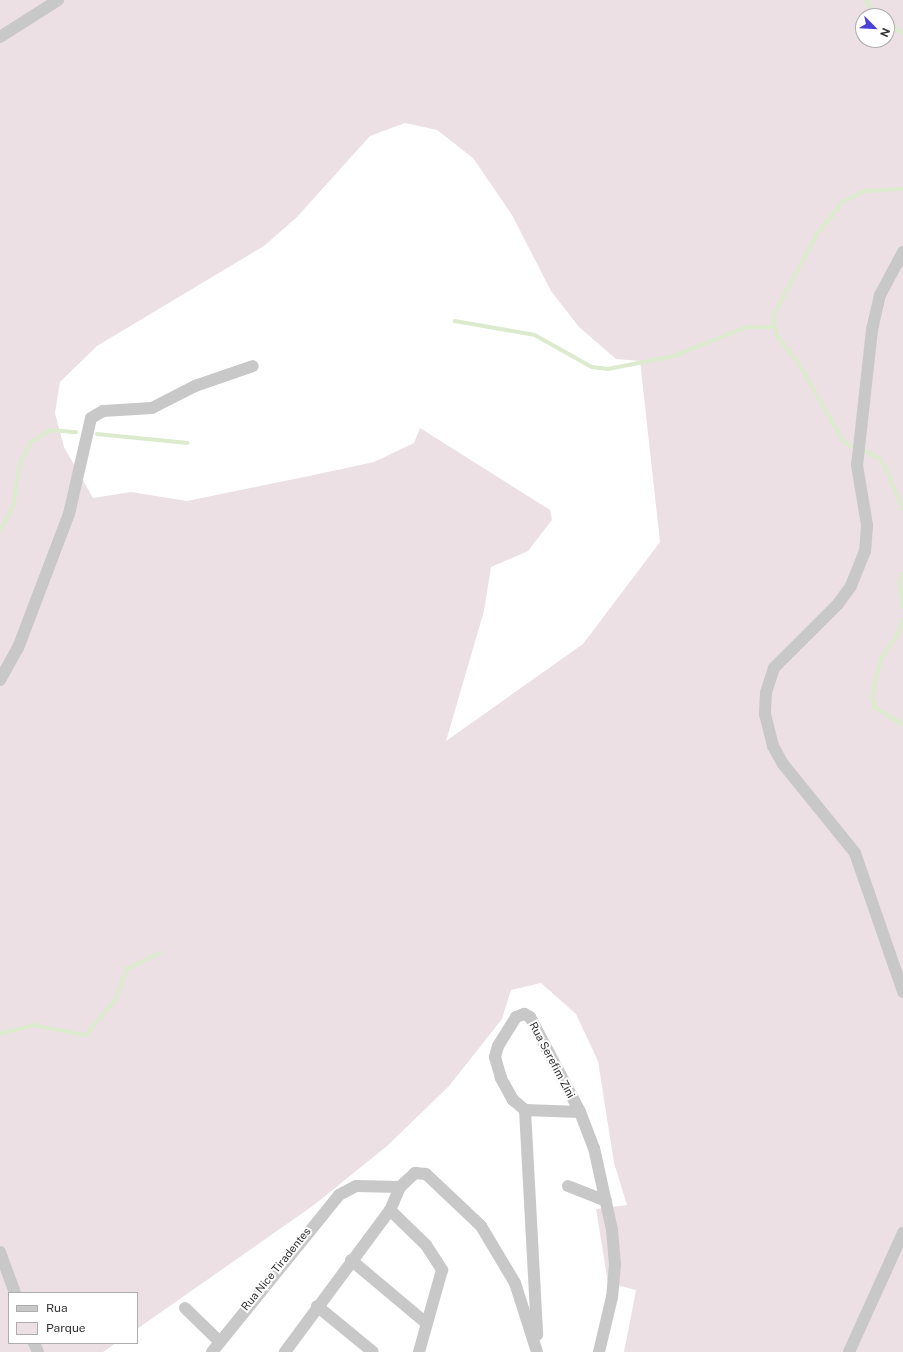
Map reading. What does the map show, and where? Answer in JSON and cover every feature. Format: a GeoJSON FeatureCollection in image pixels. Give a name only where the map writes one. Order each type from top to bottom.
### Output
{"type":"FeatureCollection","features":[{"type":"Feature","properties":{"kind":"street"},"geometry":{"type":"LineString","coordinates":[[0,37],[58,0]]}},
{"type":"Feature","properties":{"kind":"street"},"geometry":{"type":"LineString","coordinates":[[903,252],[880,294],[872,330],[857,464],[867,525],[865,551],[851,586],[838,604],[774,668],[766,693],[765,714],[773,746],[783,764],[855,852],[903,992]]}},
{"type":"Feature","properties":{"kind":"street"},"geometry":{"type":"LineString","coordinates":[[0,680],[18,648],[68,514],[91,418],[103,411],[152,408],[195,386],[253,366]]}},
{"type":"Feature","properties":{"kind":"street","name":"Rua Serefim Zini"},"geometry":{"type":"LineString","coordinates":[[580,1112],[525,1110],[513,1100],[500,1078],[495,1057],[506,1030],[516,1017],[524,1014],[530,1017],[580,1112],[594,1148],[612,1230],[615,1278],[599,1352]]}},
{"type":"Feature","properties":{"kind":"street"},"geometry":{"type":"LineString","coordinates":[[525,1110],[537,1351]]}},
{"type":"Feature","properties":{"kind":"street"},"geometry":{"type":"LineString","coordinates":[[286,1352],[317,1306],[390,1210],[400,1186],[415,1173],[426,1174],[481,1226],[515,1283],[537,1351]]}},
{"type":"Feature","properties":{"kind":"street","name":"Rua Nice Tiradentes"},"geometry":{"type":"LineString","coordinates":[[212,1352],[345,1190],[356,1186],[400,1186]]}},
{"type":"Feature","properties":{"kind":"street"},"geometry":{"type":"LineString","coordinates":[[568,1186],[606,1201]]}},
{"type":"Feature","properties":{"kind":"street"},"geometry":{"type":"LineString","coordinates":[[390,1210],[426,1245],[442,1270],[418,1352]]}},
{"type":"Feature","properties":{"kind":"street"},"geometry":{"type":"LineString","coordinates":[[849,1352],[903,1233]]}},
{"type":"Feature","properties":{"kind":"street"},"geometry":{"type":"LineString","coordinates":[[0,1252],[15,1292]]}},
{"type":"Feature","properties":{"kind":"street"},"geometry":{"type":"LineString","coordinates":[[351,1260],[426,1323]]}},
{"type":"Feature","properties":{"kind":"street"},"geometry":{"type":"LineString","coordinates":[[317,1306],[373,1352]]}},
{"type":"Feature","properties":{"kind":"street"},"geometry":{"type":"LineString","coordinates":[[185,1308],[220,1342]]}},
{"type":"Feature","properties":{"kind":"green space"},"geometry":{"type":"Polygon","coordinates":[[[0,0],[903,0],[903,1352],[624,1352],[636,1290],[608,1283],[596,1209],[627,1205],[614,1163],[598,1061],[576,1014],[541,983],[511,990],[502,1019],[449,1086],[387,1146],[314,1205],[138,1328],[138,1292],[8,1292],[8,1344],[115,1344],[103,1352],[0,1352],[0,0]],[[405,123],[370,136],[297,217],[264,246],[97,346],[60,382],[55,413],[64,447],[93,498],[131,492],[187,501],[309,476],[374,462],[414,443],[420,428],[550,510],[552,520],[528,551],[491,567],[484,611],[446,741],[583,644],[660,542],[640,361],[616,359],[579,327],[551,291],[512,215],[473,158],[437,130],[405,123]]]}},
{"type":"Feature","properties":{"kind":"waterway"},"geometry":{"type":"LineString","coordinates":[[866,0],[872,8]]}},
{"type":"Feature","properties":{"kind":"waterway"},"geometry":{"type":"LineString","coordinates":[[895,28],[903,33]]}},
{"type":"Feature","properties":{"kind":"waterway"},"geometry":{"type":"LineString","coordinates":[[851,447],[843,441],[800,366],[776,334],[773,316],[816,236],[843,202],[865,191],[903,189]]}},
{"type":"Feature","properties":{"kind":"waterway"},"geometry":{"type":"LineString","coordinates":[[455,321],[535,335],[592,367],[608,369],[674,356],[747,327],[773,327]]}},
{"type":"Feature","properties":{"kind":"waterway"},"geometry":{"type":"LineString","coordinates":[[0,531],[13,507],[20,463],[31,442],[51,430],[76,432]]}},
{"type":"Feature","properties":{"kind":"waterway"},"geometry":{"type":"LineString","coordinates":[[97,434],[188,443]]}},
{"type":"Feature","properties":{"kind":"waterway"},"geometry":{"type":"LineString","coordinates":[[863,450],[879,458],[885,466],[903,508]]}},
{"type":"Feature","properties":{"kind":"waterway"},"geometry":{"type":"LineString","coordinates":[[903,574],[900,583],[903,607]]}},
{"type":"Feature","properties":{"kind":"waterway"},"geometry":{"type":"LineString","coordinates":[[903,620],[898,635],[882,658],[872,697],[876,708],[903,724]]}},
{"type":"Feature","properties":{"kind":"waterway"},"geometry":{"type":"LineString","coordinates":[[0,1034],[33,1025],[86,1035],[116,999],[127,969],[160,953]]}}]}
